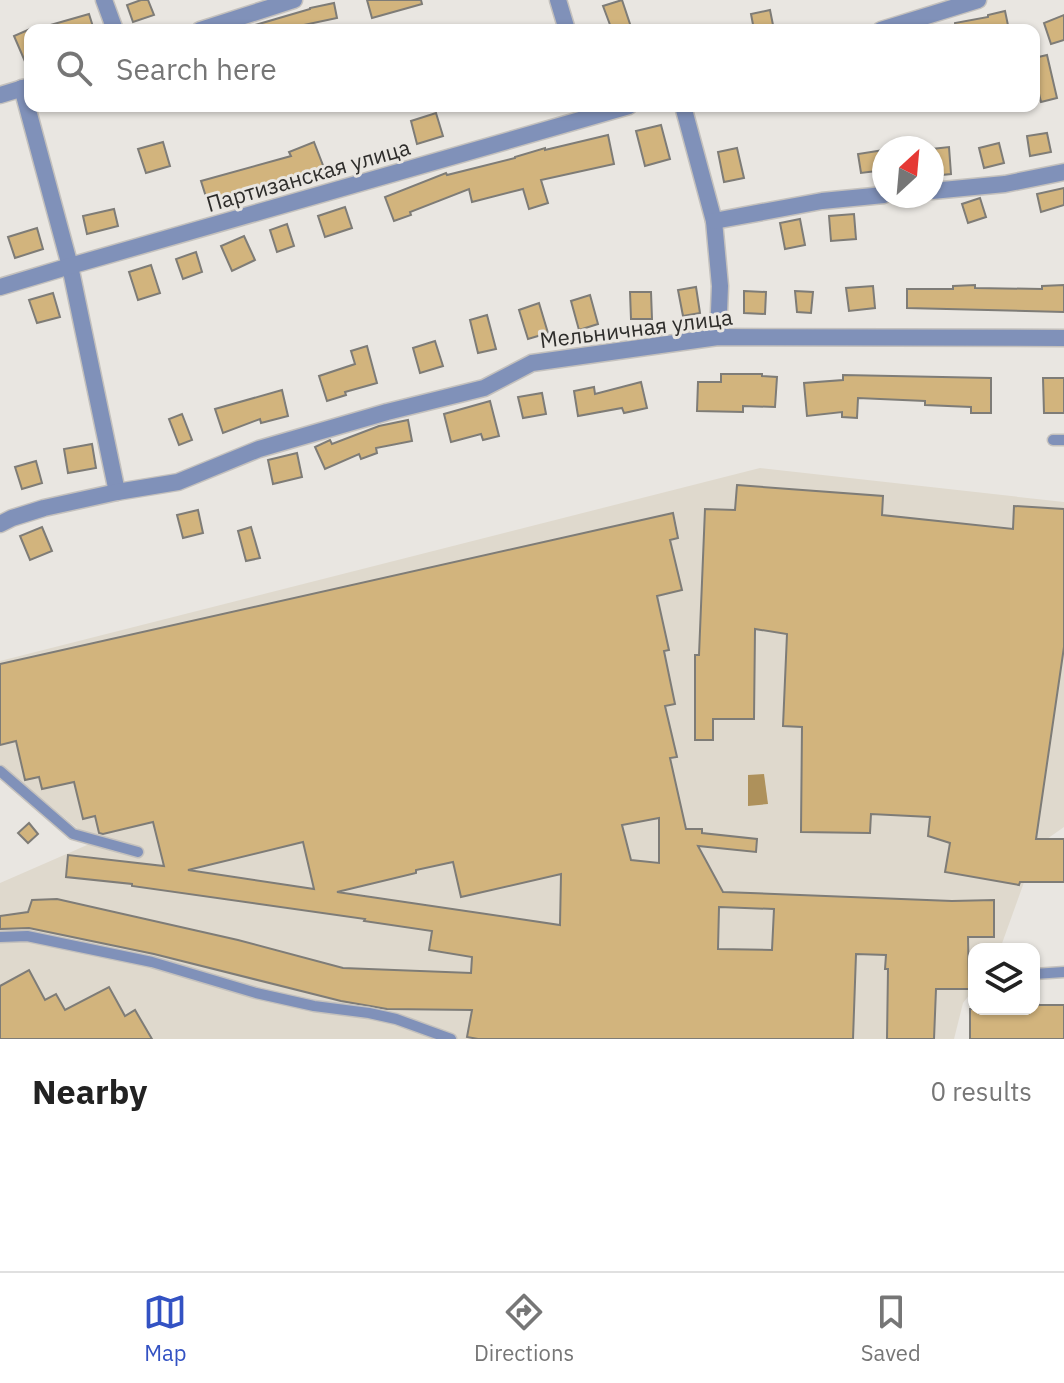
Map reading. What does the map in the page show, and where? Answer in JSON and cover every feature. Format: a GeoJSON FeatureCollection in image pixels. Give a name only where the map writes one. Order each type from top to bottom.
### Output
{"type":"FeatureCollection","features":[{"type":"Feature","properties":{"kind":"street"},"geometry":{"type":"LineString","coordinates":[[104,0],[113,24]]}},
{"type":"Feature","properties":{"kind":"street"},"geometry":{"type":"LineString","coordinates":[[219,24],[294,0]]}},
{"type":"Feature","properties":{"kind":"street"},"geometry":{"type":"LineString","coordinates":[[558,0],[565,24]]}},
{"type":"Feature","properties":{"kind":"street"},"geometry":{"type":"LineString","coordinates":[[900,24],[978,0]]}},
{"type":"Feature","properties":{"kind":"street"},"geometry":{"type":"LineString","coordinates":[[0,95],[24,88]]}},
{"type":"Feature","properties":{"kind":"street"},"geometry":{"type":"LineString","coordinates":[[32,112],[70,266],[117,492]]}},
{"type":"Feature","properties":{"kind":"street","name":"Партизанская улица"},"geometry":{"type":"LineString","coordinates":[[0,287],[589,112]]}},
{"type":"Feature","properties":{"kind":"street"},"geometry":{"type":"LineString","coordinates":[[685,112],[714,221],[720,286],[718,337]]}},
{"type":"Feature","properties":{"kind":"street"},"geometry":{"type":"LineString","coordinates":[[944,190],[1005,184],[1064,172]]}},
{"type":"Feature","properties":{"kind":"street"},"geometry":{"type":"LineString","coordinates":[[714,221],[822,201],[872,196]]}},
{"type":"Feature","properties":{"kind":"street","name":"Мельничная улица"},"geometry":{"type":"LineString","coordinates":[[0,524],[44,508],[178,482],[259,449],[484,388],[532,363],[718,337],[1064,338]]}},
{"type":"Feature","properties":{"kind":"lane"},"geometry":{"type":"LineString","coordinates":[[0,771],[73,834],[138,852]]}},
{"type":"Feature","properties":{"kind":"lane"},"geometry":{"type":"LineString","coordinates":[[0,937],[27,936],[152,962],[256,993],[396,1019],[451,1039]]}},
{"type":"Feature","properties":{"kind":"lane"},"geometry":{"type":"LineString","coordinates":[[1040,974],[1064,972]]}},
{"type":"Feature","properties":{"kind":"shaded area"},"geometry":{"type":"Polygon","coordinates":[[[760,468],[1064,502],[1064,827],[1037,846],[1002,943],[968,943],[968,997],[963,1003],[954,1039],[0,1039],[0,883],[94,842],[0,764],[0,661],[760,468]]]}},
{"type":"Feature","properties":{"kind":"shaded area"},"geometry":{"type":"Polygon","coordinates":[[[764,774],[768,804],[748,806],[748,775],[764,774]]]}},
{"type":"Feature","properties":{"kind":"building"},"geometry":{"type":"Polygon","coordinates":[[[148,0],[154,15],[133,22],[127,5],[148,0]]]}},
{"type":"Feature","properties":{"kind":"building"},"geometry":{"type":"Polygon","coordinates":[[[367,0],[421,0],[422,4],[372,18],[367,0]]]}},
{"type":"Feature","properties":{"kind":"building"},"geometry":{"type":"Polygon","coordinates":[[[622,0],[630,24],[610,24],[603,6],[622,0]]]}},
{"type":"Feature","properties":{"kind":"building"},"geometry":{"type":"Polygon","coordinates":[[[334,3],[337,18],[308,24],[259,24],[310,9],[334,3]]]}},
{"type":"Feature","properties":{"kind":"building"},"geometry":{"type":"Polygon","coordinates":[[[770,10],[773,24],[753,24],[751,14],[770,10]]]}},
{"type":"Feature","properties":{"kind":"building"},"geometry":{"type":"Polygon","coordinates":[[[1005,11],[1008,24],[955,24],[988,17],[1005,11]]]}},
{"type":"Feature","properties":{"kind":"building"},"geometry":{"type":"Polygon","coordinates":[[[89,14],[92,24],[54,24],[89,14]]]}},
{"type":"Feature","properties":{"kind":"building"},"geometry":{"type":"Polygon","coordinates":[[[1064,15],[1064,40],[1051,44],[1044,23],[1064,15]]]}},
{"type":"Feature","properties":{"kind":"building"},"geometry":{"type":"Polygon","coordinates":[[[24,32],[24,59],[14,36],[24,32]]]}},
{"type":"Feature","properties":{"kind":"building"},"geometry":{"type":"Polygon","coordinates":[[[1047,55],[1057,98],[1041,102],[1040,98],[1040,57],[1047,55]]]}},
{"type":"Feature","properties":{"kind":"building"},"geometry":{"type":"Polygon","coordinates":[[[436,113],[443,136],[417,144],[411,121],[436,113]]]}},
{"type":"Feature","properties":{"kind":"building"},"geometry":{"type":"Polygon","coordinates":[[[661,125],[670,159],[645,166],[636,131],[661,125]]]}},
{"type":"Feature","properties":{"kind":"building"},"geometry":{"type":"Polygon","coordinates":[[[1047,133],[1051,152],[1030,156],[1027,136],[1047,133]]]}},
{"type":"Feature","properties":{"kind":"building"},"geometry":{"type":"Polygon","coordinates":[[[608,135],[614,164],[541,180],[548,203],[529,209],[523,189],[472,202],[469,189],[394,221],[385,197],[446,173],[608,135]]]}},
{"type":"Feature","properties":{"kind":"building"},"geometry":{"type":"Polygon","coordinates":[[[163,142],[170,166],[146,173],[138,149],[163,142]]]}},
{"type":"Feature","properties":{"kind":"building"},"geometry":{"type":"Polygon","coordinates":[[[314,142],[324,168],[300,178],[299,175],[207,200],[201,181],[291,156],[289,152],[314,142]]]}},
{"type":"Feature","properties":{"kind":"building"},"geometry":{"type":"Polygon","coordinates":[[[999,143],[1004,163],[984,168],[979,148],[999,143]]]}},
{"type":"Feature","properties":{"kind":"building"},"geometry":{"type":"Polygon","coordinates":[[[949,147],[951,174],[944,175],[944,148],[949,147]]]}},
{"type":"Feature","properties":{"kind":"building"},"geometry":{"type":"Polygon","coordinates":[[[737,148],[744,178],[724,182],[718,152],[737,148]]]}},
{"type":"Feature","properties":{"kind":"building"},"geometry":{"type":"Polygon","coordinates":[[[872,152],[872,172],[861,173],[858,154],[872,152]]]}},
{"type":"Feature","properties":{"kind":"building"},"geometry":{"type":"Polygon","coordinates":[[[1064,188],[1064,205],[1041,212],[1037,194],[1064,188]]]}},
{"type":"Feature","properties":{"kind":"building"},"geometry":{"type":"Polygon","coordinates":[[[980,198],[986,217],[968,223],[962,204],[980,198]]]}},
{"type":"Feature","properties":{"kind":"building"},"geometry":{"type":"Polygon","coordinates":[[[345,207],[352,228],[325,237],[318,216],[345,207]]]}},
{"type":"Feature","properties":{"kind":"building"},"geometry":{"type":"Polygon","coordinates":[[[114,209],[118,226],[87,234],[83,216],[114,209]]]}},
{"type":"Feature","properties":{"kind":"building"},"geometry":{"type":"Polygon","coordinates":[[[854,214],[856,239],[831,241],[829,216],[854,214]]]}},
{"type":"Feature","properties":{"kind":"building"},"geometry":{"type":"Polygon","coordinates":[[[800,219],[805,245],[785,249],[780,223],[800,219]]]}},
{"type":"Feature","properties":{"kind":"building"},"geometry":{"type":"Polygon","coordinates":[[[287,224],[294,246],[277,252],[270,230],[287,224]]]}},
{"type":"Feature","properties":{"kind":"building"},"geometry":{"type":"Polygon","coordinates":[[[37,228],[43,249],[15,258],[8,237],[37,228]]]}},
{"type":"Feature","properties":{"kind":"building"},"geometry":{"type":"Polygon","coordinates":[[[244,236],[255,260],[232,271],[221,246],[244,236]]]}},
{"type":"Feature","properties":{"kind":"building"},"geometry":{"type":"Polygon","coordinates":[[[196,252],[202,272],[183,279],[176,259],[196,252]]]}},
{"type":"Feature","properties":{"kind":"building"},"geometry":{"type":"Polygon","coordinates":[[[151,265],[160,293],[138,300],[129,272],[151,265]]]}},
{"type":"Feature","properties":{"kind":"building"},"geometry":{"type":"Polygon","coordinates":[[[975,285],[975,288],[1042,289],[1042,286],[1064,285],[1064,312],[907,308],[907,289],[953,289],[953,286],[975,285]]]}},
{"type":"Feature","properties":{"kind":"building"},"geometry":{"type":"Polygon","coordinates":[[[873,286],[875,308],[849,311],[846,288],[873,286]]]}},
{"type":"Feature","properties":{"kind":"building"},"geometry":{"type":"Polygon","coordinates":[[[696,287],[700,313],[683,316],[678,290],[696,287]]]}},
{"type":"Feature","properties":{"kind":"building"},"geometry":{"type":"Polygon","coordinates":[[[744,291],[766,292],[765,314],[744,313],[744,291]]]}},
{"type":"Feature","properties":{"kind":"building"},"geometry":{"type":"Polygon","coordinates":[[[795,291],[813,292],[811,313],[797,312],[795,291]]]}},
{"type":"Feature","properties":{"kind":"building"},"geometry":{"type":"Polygon","coordinates":[[[630,292],[651,292],[652,319],[631,319],[630,292]]]}},
{"type":"Feature","properties":{"kind":"building"},"geometry":{"type":"Polygon","coordinates":[[[53,293],[60,317],[37,323],[29,300],[53,293]]]}},
{"type":"Feature","properties":{"kind":"building"},"geometry":{"type":"Polygon","coordinates":[[[590,295],[598,324],[579,330],[571,301],[590,295]]]}},
{"type":"Feature","properties":{"kind":"building"},"geometry":{"type":"Polygon","coordinates":[[[539,303],[548,333],[528,339],[519,310],[539,303]]]}},
{"type":"Feature","properties":{"kind":"building"},"geometry":{"type":"Polygon","coordinates":[[[487,315],[496,349],[478,353],[470,320],[487,315]]]}},
{"type":"Feature","properties":{"kind":"building"},"geometry":{"type":"Polygon","coordinates":[[[435,341],[443,366],[420,373],[413,348],[435,341]]]}},
{"type":"Feature","properties":{"kind":"building"},"geometry":{"type":"Polygon","coordinates":[[[367,346],[377,383],[327,401],[319,376],[355,364],[351,351],[367,346]]]}},
{"type":"Feature","properties":{"kind":"building"},"geometry":{"type":"Polygon","coordinates":[[[721,374],[777,377],[775,407],[743,406],[743,412],[697,411],[698,382],[721,382],[721,374]]]}},
{"type":"Feature","properties":{"kind":"building"},"geometry":{"type":"Polygon","coordinates":[[[843,375],[991,378],[991,413],[971,413],[971,407],[925,405],[925,401],[858,398],[857,418],[842,417],[842,412],[807,416],[804,383],[843,380],[843,375]]]}},
{"type":"Feature","properties":{"kind":"building"},"geometry":{"type":"Polygon","coordinates":[[[1043,378],[1064,378],[1064,413],[1044,413],[1043,378]]]}},
{"type":"Feature","properties":{"kind":"building"},"geometry":{"type":"Polygon","coordinates":[[[641,382],[647,408],[624,413],[622,408],[578,416],[574,391],[594,387],[595,394],[641,382]]]}},
{"type":"Feature","properties":{"kind":"building"},"geometry":{"type":"Polygon","coordinates":[[[282,390],[288,416],[261,423],[260,419],[223,433],[215,409],[282,390]]]}},
{"type":"Feature","properties":{"kind":"building"},"geometry":{"type":"Polygon","coordinates":[[[542,393],[546,414],[523,418],[518,397],[542,393]]]}},
{"type":"Feature","properties":{"kind":"building"},"geometry":{"type":"Polygon","coordinates":[[[490,401],[499,436],[483,440],[481,434],[451,442],[444,414],[490,401]]]}},
{"type":"Feature","properties":{"kind":"building"},"geometry":{"type":"Polygon","coordinates":[[[182,414],[192,440],[179,445],[169,419],[182,414]]]}},
{"type":"Feature","properties":{"kind":"building"},"geometry":{"type":"Polygon","coordinates":[[[408,420],[412,441],[376,448],[377,453],[361,459],[359,454],[325,469],[315,447],[330,440],[332,444],[379,426],[408,420]]]}},
{"type":"Feature","properties":{"kind":"building"},"geometry":{"type":"Polygon","coordinates":[[[92,444],[96,468],[68,473],[64,449],[92,444]]]}},
{"type":"Feature","properties":{"kind":"building"},"geometry":{"type":"Polygon","coordinates":[[[297,453],[302,477],[273,484],[268,460],[297,453]]]}},
{"type":"Feature","properties":{"kind":"building"},"geometry":{"type":"Polygon","coordinates":[[[36,461],[42,483],[22,489],[15,467],[36,461]]]}},
{"type":"Feature","properties":{"kind":"building"},"geometry":{"type":"Polygon","coordinates":[[[737,485],[883,496],[882,515],[1013,529],[1014,506],[1064,509],[1064,647],[1036,839],[1064,839],[1064,882],[1020,882],[1019,885],[945,872],[950,843],[928,836],[930,817],[871,814],[870,833],[801,832],[802,727],[783,726],[787,634],[755,629],[754,719],[713,719],[713,740],[695,740],[695,655],[699,655],[705,509],[735,510],[737,485]]]}},
{"type":"Feature","properties":{"kind":"building"},"geometry":{"type":"Polygon","coordinates":[[[198,510],[203,533],[183,538],[177,515],[198,510]]]}},
{"type":"Feature","properties":{"kind":"building"},"geometry":{"type":"Polygon","coordinates":[[[673,513],[678,538],[670,540],[682,590],[657,596],[669,650],[664,651],[675,704],[665,706],[677,757],[670,758],[686,829],[757,839],[756,852],[698,846],[723,892],[994,900],[994,937],[968,937],[968,989],[936,989],[934,1039],[887,1039],[886,955],[856,954],[853,1039],[467,1037],[472,1010],[387,1009],[29,928],[0,929],[0,916],[28,912],[32,900],[57,899],[238,940],[343,968],[471,973],[472,957],[429,950],[432,931],[132,884],[66,877],[68,855],[164,866],[153,822],[99,833],[95,816],[83,819],[74,782],[42,789],[39,777],[25,780],[16,741],[0,745],[0,664],[673,513]],[[659,818],[622,825],[631,860],[659,863],[659,818]],[[303,842],[188,870],[314,889],[303,842]],[[453,862],[337,892],[560,925],[561,874],[461,897],[453,862]],[[719,907],[718,949],[772,950],[774,909],[719,907]]]}},
{"type":"Feature","properties":{"kind":"building"},"geometry":{"type":"Polygon","coordinates":[[[42,527],[52,551],[30,560],[20,536],[42,527]]]}},
{"type":"Feature","properties":{"kind":"building"},"geometry":{"type":"Polygon","coordinates":[[[251,527],[260,558],[246,561],[238,531],[251,527]]]}},
{"type":"Feature","properties":{"kind":"building"},"geometry":{"type":"Polygon","coordinates":[[[29,823],[38,834],[28,843],[18,833],[29,823]]]}},
{"type":"Feature","properties":{"kind":"building"},"geometry":{"type":"Polygon","coordinates":[[[29,970],[45,1000],[56,994],[65,1010],[109,987],[125,1016],[135,1010],[152,1039],[0,1039],[0,986],[29,970]]]}},
{"type":"Feature","properties":{"kind":"building"},"geometry":{"type":"Polygon","coordinates":[[[1040,1005],[1064,1005],[1064,1039],[970,1039],[970,1015],[1040,1015],[1040,1005]]]}}]}
